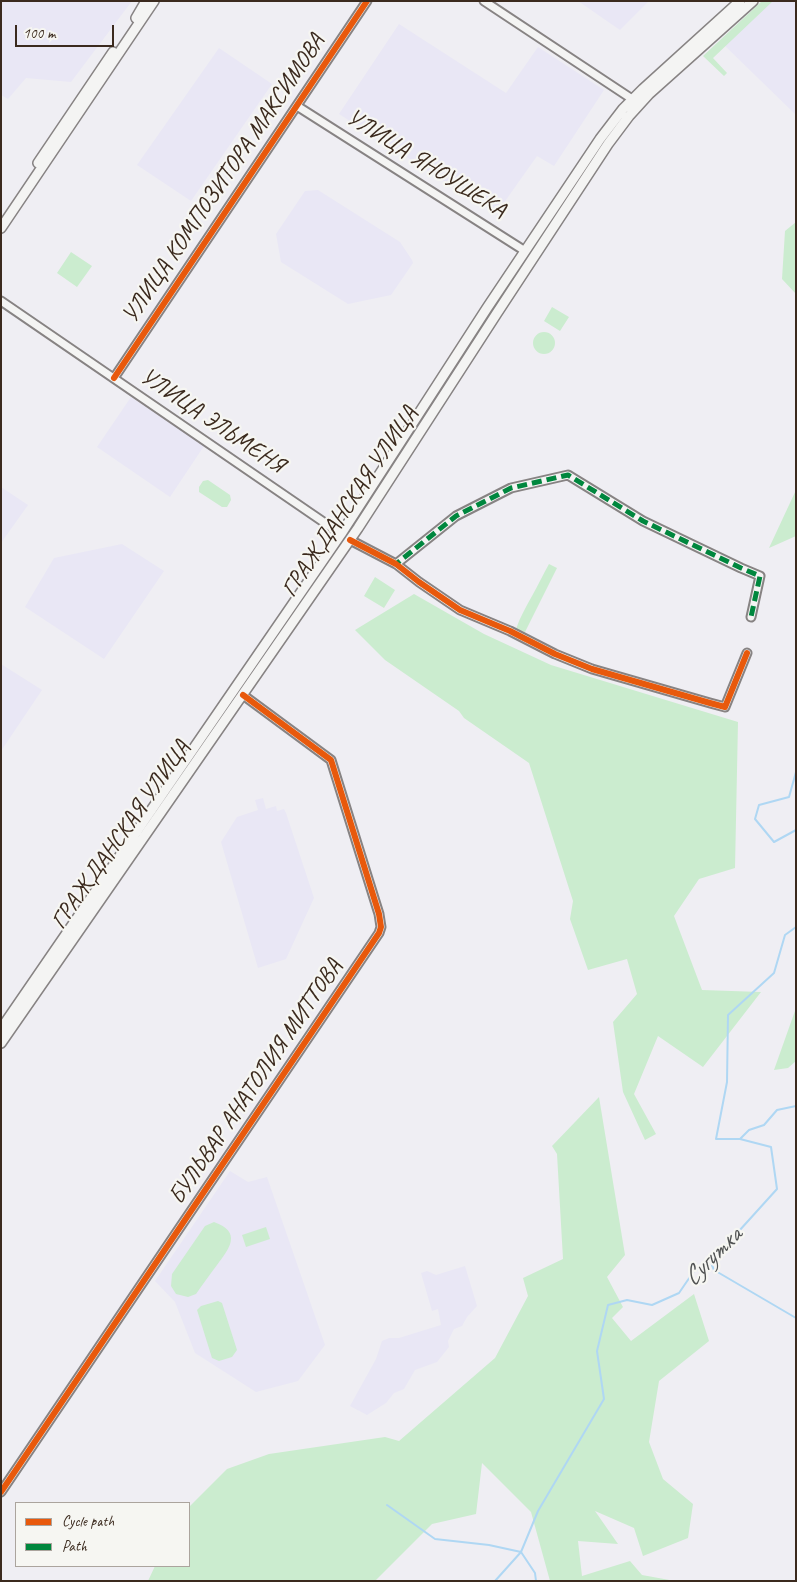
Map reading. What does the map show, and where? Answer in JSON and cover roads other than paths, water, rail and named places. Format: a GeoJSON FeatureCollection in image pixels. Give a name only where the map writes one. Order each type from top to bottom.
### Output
{"type":"FeatureCollection","features":[{"type":"Feature","properties":{"kind":"main road"},"geometry":{"type":"LineString","coordinates":[[76,113],[146,1]]}},
{"type":"Feature","properties":{"kind":"main road"},"geometry":{"type":"LineString","coordinates":[[1,217],[154,1]]}},
{"type":"Feature","properties":{"kind":"main road","name":"ГРАЖДАНСКАЯ УЛИЦА"},"geometry":{"type":"LineString","coordinates":[[1,1043],[341,534],[600,139],[740,1]]}},
{"type":"Feature","properties":{"kind":"main road","name":"ГРАЖДАНСКАЯ УЛИЦА"},"geometry":{"type":"LineString","coordinates":[[1,1029],[243,695],[350,540],[636,102],[753,1]]}},
{"type":"Feature","properties":{"kind":"main road"},"geometry":{"type":"LineString","coordinates":[[1,228],[67,126]]}},
{"type":"Feature","properties":{"kind":"main road","name":"УЛИЦА ЯНОУШЕКА"},"geometry":{"type":"LineString","coordinates":[[525,251],[534,256]]}},
{"type":"Feature","properties":{"kind":"main road","name":"УЛИЦА ЭЛЬМЕНЯ"},"geometry":{"type":"LineString","coordinates":[[341,534],[350,540]]}},
{"type":"Feature","properties":{"kind":"street","name":"УЛИЦА КОМПОЗИТОРА МАКСИМОВА"},"geometry":{"type":"LineString","coordinates":[[114,378],[367,1]]}},
{"type":"Feature","properties":{"kind":"street"},"geometry":{"type":"LineString","coordinates":[[484,1],[636,102]]}},
{"type":"Feature","properties":{"kind":"street","name":"УЛИЦА ЯНОУШЕКА"},"geometry":{"type":"LineString","coordinates":[[297,106],[525,251]]}},
{"type":"Feature","properties":{"kind":"street","name":"УЛИЦА ЭЛЬМЕНЯ"},"geometry":{"type":"LineString","coordinates":[[1,301],[341,534]]}},
{"type":"Feature","properties":{"kind":"street"},"geometry":{"type":"LineString","coordinates":[[396,564],[456,516],[511,488],[568,475],[643,521],[760,576],[751,617]]}},
{"type":"Feature","properties":{"kind":"street"},"geometry":{"type":"LineString","coordinates":[[350,540],[396,564],[460,610],[510,631],[576,664],[725,707],[748,653]]}},
{"type":"Feature","properties":{"kind":"street","name":"БУЛЬВАР АНАТОЛИЯ МИТТОВА"},"geometry":{"type":"LineString","coordinates":[[1,1492],[374,941],[381,927],[379,914],[331,760],[243,695]]}},
{"type":"Feature","properties":{"kind":"waterway","name":"Сугутка"},"geometry":{"type":"LineString","coordinates":[[796,772],[789,797],[759,805],[755,819],[774,842],[796,830]]}},
{"type":"Feature","properties":{"kind":"waterway","name":"Сугутка"},"geometry":{"type":"LineString","coordinates":[[495,1581],[521,1552],[538,1511],[604,1399],[597,1351],[608,1305],[627,1300],[652,1305],[679,1293],[694,1271],[710,1263],[777,1189],[771,1147],[740,1139],[716,1139],[727,1082],[728,1015],[774,973],[785,935],[796,927]]}},
{"type":"Feature","properties":{"kind":"waterway"},"geometry":{"type":"LineString","coordinates":[[740,1139],[749,1130],[764,1125],[777,1110],[796,1106]]}},
{"type":"Feature","properties":{"kind":"waterway"},"geometry":{"type":"LineString","coordinates":[[711,1263],[714,1270],[796,1318]]}},
{"type":"Feature","properties":{"kind":"waterway"},"geometry":{"type":"LineString","coordinates":[[387,1505],[435,1539],[489,1545],[521,1552],[535,1573],[536,1581]]}}]}
